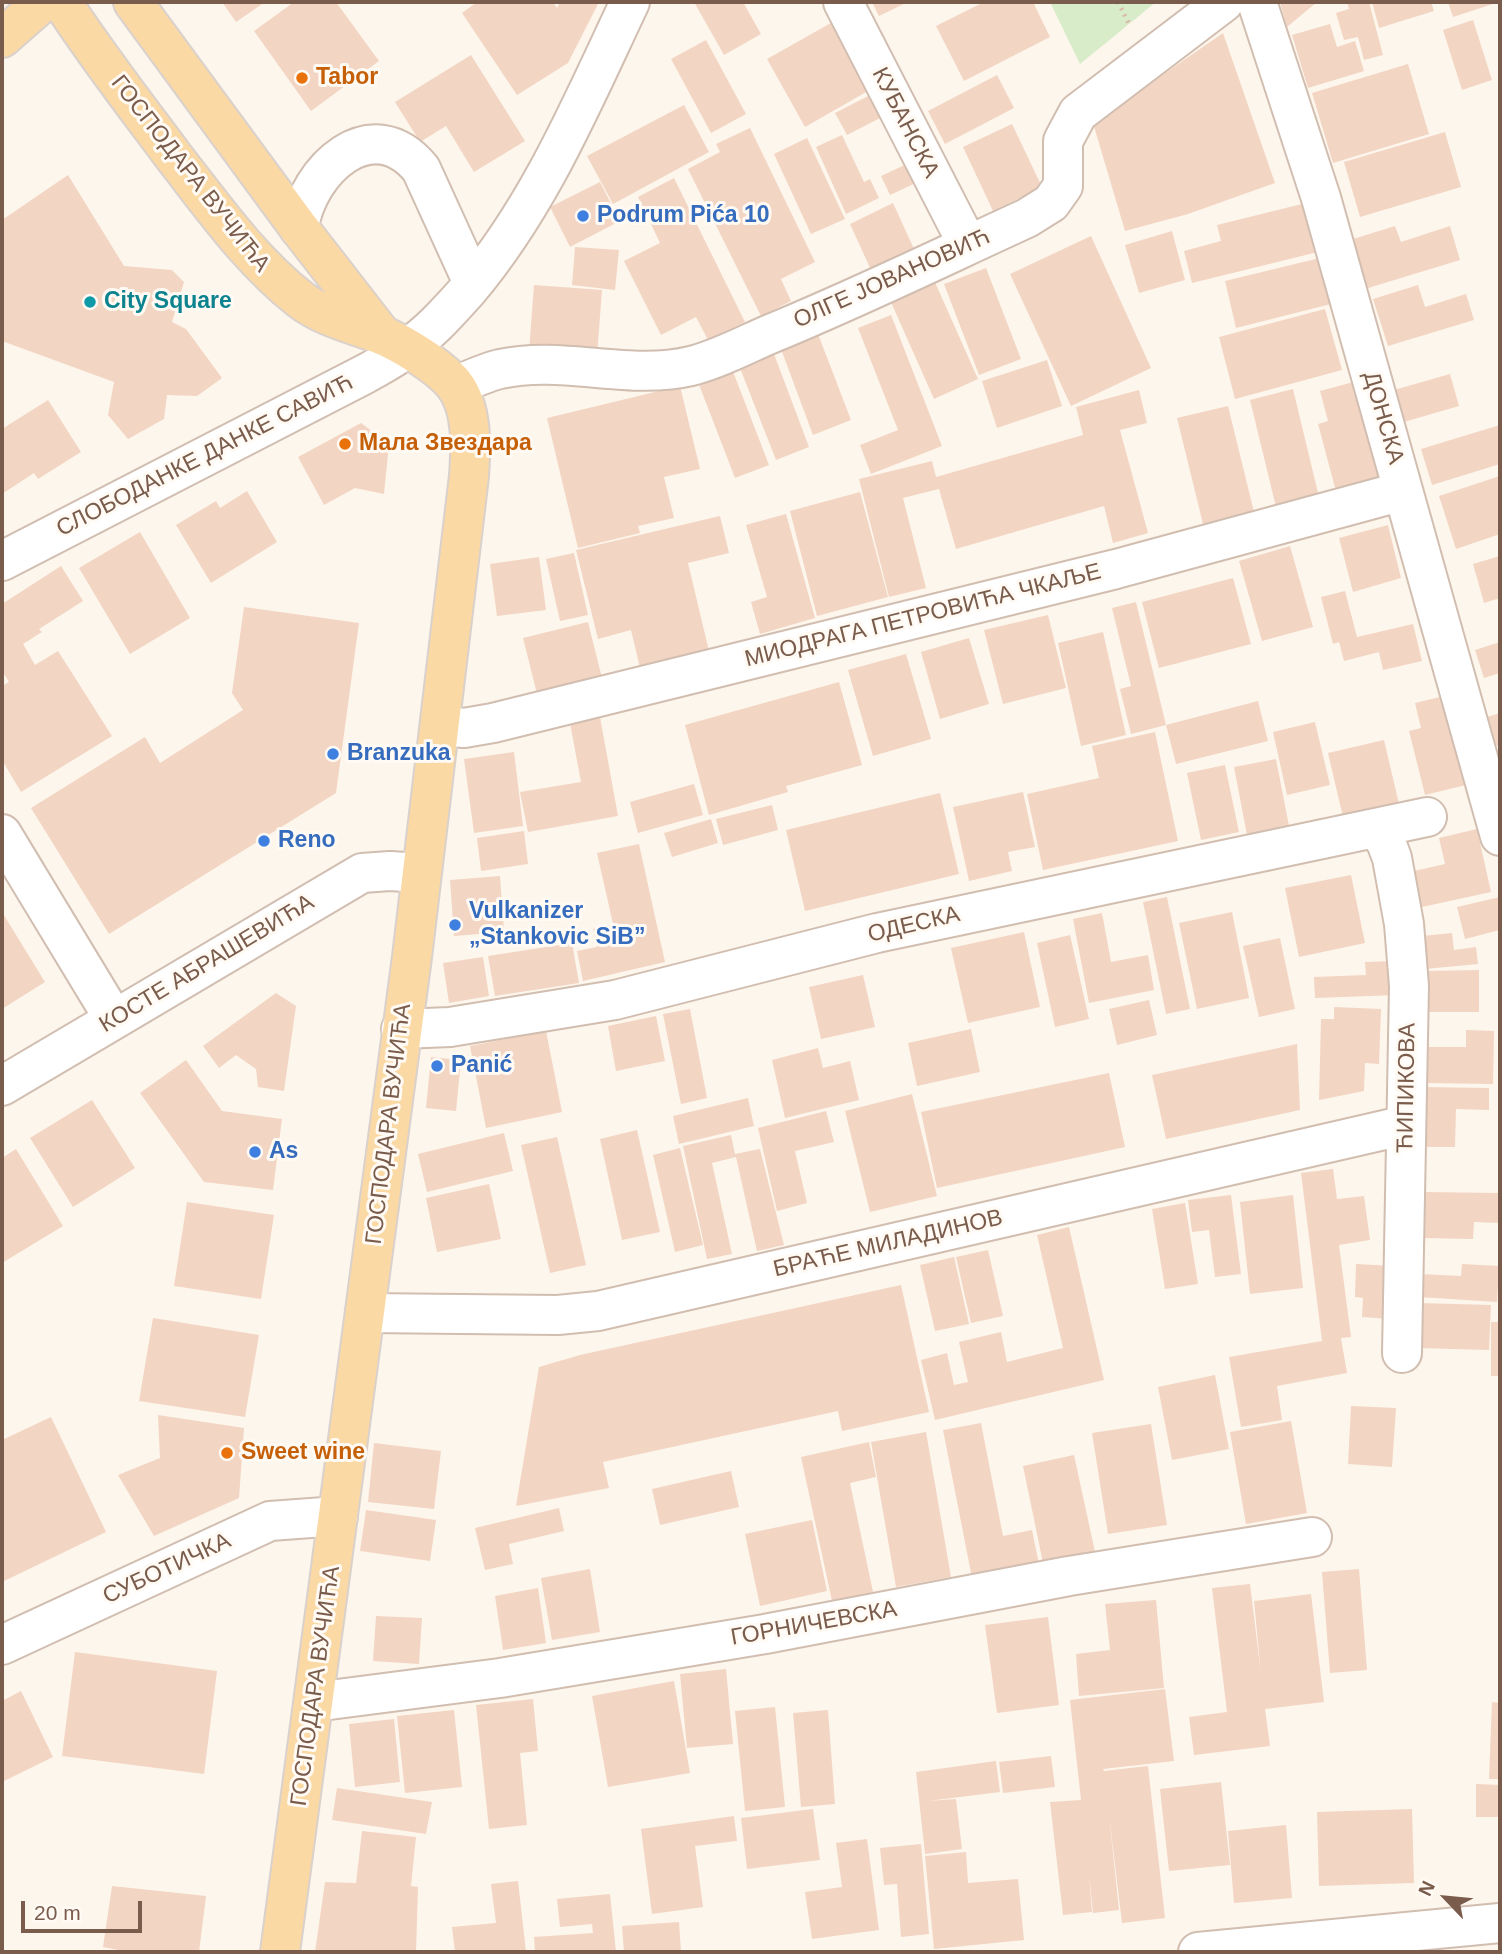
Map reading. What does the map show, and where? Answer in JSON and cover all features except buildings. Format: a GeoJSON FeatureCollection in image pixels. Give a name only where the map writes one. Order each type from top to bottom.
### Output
{"type":"FeatureCollection","features":[{"type":"Feature","properties":{"kind":"main road"},"geometry":{"type":"LineString","coordinates":[[2,38],[43,2]]}},
{"type":"Feature","properties":{"kind":"main road","name":"ГОСПОДАРА ВУЧИЋА"},"geometry":{"type":"LineString","coordinates":[[62,2],[109,72],[270,275],[305,303],[394,342],[442,372],[456,386],[467,411],[471,453],[440,726],[280,1952]]}},
{"type":"Feature","properties":{"kind":"main road","name":"ГОСПОДАРА ВУЧИЋА"},"geometry":{"type":"LineString","coordinates":[[133,2],[299,228],[394,342]]}},
{"type":"Feature","properties":{"kind":"street"},"geometry":{"type":"LineString","coordinates":[[394,342],[436,323],[495,256],[546,176],[630,2]]}},
{"type":"Feature","properties":{"kind":"street","name":"КУБАНСКА"},"geometry":{"type":"LineString","coordinates":[[843,2],[968,245]]}},
{"type":"Feature","properties":{"kind":"street","name":"ОЛГЕ ЈОВАНОВИЋ"},"geometry":{"type":"LineString","coordinates":[[456,386],[481,374],[503,368],[545,365],[660,371],[693,366],[829,310],[1027,218],[1051,203],[1063,186],[1063,141],[1078,113],[1224,2]]}},
{"type":"Feature","properties":{"kind":"street","name":"ДОНСКА"},"geometry":{"type":"LineString","coordinates":[[1257,2],[1321,198],[1500,836]]}},
{"type":"Feature","properties":{"kind":"street"},"geometry":{"type":"LineString","coordinates":[[299,228],[301,212],[316,179],[330,166],[351,151],[364,146],[392,146],[411,158],[421,169],[473,283]]}},
{"type":"Feature","properties":{"kind":"street","name":"СЛОБОДАНКЕ ДАНКЕ САВИЋ"},"geometry":{"type":"LineString","coordinates":[[2,561],[365,374],[394,342]]}},
{"type":"Feature","properties":{"kind":"street","name":"МИОДРАГА ПЕТРОВИЋА ЧКАЉЕ"},"geometry":{"type":"LineString","coordinates":[[440,726],[464,728],[493,723],[1116,569],[1403,491]]}},
{"type":"Feature","properties":{"kind":"street","name":"ОДЕСКА"},"geometry":{"type":"LineString","coordinates":[[401,1029],[450,1027],[615,1000],[877,933],[1126,878],[1427,817]]}},
{"type":"Feature","properties":{"kind":"street","name":"ЋИПИКОВА"},"geometry":{"type":"LineString","coordinates":[[1376,829],[1386,842],[1392,858],[1404,925],[1409,986],[1402,1353]]}},
{"type":"Feature","properties":{"kind":"street"},"geometry":{"type":"LineString","coordinates":[[2,834],[114,1019]]}},
{"type":"Feature","properties":{"kind":"street","name":"КОСТЕ АБРАШЕВИЋА"},"geometry":{"type":"LineString","coordinates":[[2,1086],[362,873],[421,873]]}},
{"type":"Feature","properties":{"kind":"street","name":"БРАЋЕ МИЛАДИНОВ"},"geometry":{"type":"LineString","coordinates":[[365,1313],[558,1315],[598,1311],[1406,1125]]}},
{"type":"Feature","properties":{"kind":"street","name":"СУБОТИЧКА"},"geometry":{"type":"LineString","coordinates":[[2,1645],[270,1521],[338,1516]]}},
{"type":"Feature","properties":{"kind":"street","name":"ГОРНИЧЕВСКА"},"geometry":{"type":"LineString","coordinates":[[314,1702],[500,1678],[765,1634],[1069,1576],[1312,1537]]}},
{"type":"Feature","properties":{"kind":"street"},"geometry":{"type":"LineString","coordinates":[[1198,1952],[1480,1934]]}},
{"type":"Feature","properties":{"kind":"green space"},"geometry":{"type":"Polygon","coordinates":[[[1050,2],[1156,2],[1080,64],[1050,2]]]}},
{"type":"Feature","properties":{"kind":"place","name":"Tabor"},"geometry":{"type":"Point","coordinates":[302,78]}},
{"type":"Feature","properties":{"kind":"place","name":"Podrum Pića 10"},"geometry":{"type":"Point","coordinates":[583,216]}},
{"type":"Feature","properties":{"kind":"place","name":"City Square"},"geometry":{"type":"Point","coordinates":[90,302]}},
{"type":"Feature","properties":{"kind":"place","name":"Мала Звездара"},"geometry":{"type":"Point","coordinates":[345,444]}},
{"type":"Feature","properties":{"kind":"place","name":"Branzuka"},"geometry":{"type":"Point","coordinates":[333,754]}},
{"type":"Feature","properties":{"kind":"place","name":"Reno"},"geometry":{"type":"Point","coordinates":[264,841]}},
{"type":"Feature","properties":{"kind":"place","name":"Vulkanizer „Stankovic SiB”"},"geometry":{"type":"Point","coordinates":[455,925]}},
{"type":"Feature","properties":{"kind":"place","name":"Panić"},"geometry":{"type":"Point","coordinates":[437,1066]}},
{"type":"Feature","properties":{"kind":"place","name":"As"},"geometry":{"type":"Point","coordinates":[255,1152]}},
{"type":"Feature","properties":{"kind":"place","name":"Sweet wine"},"geometry":{"type":"Point","coordinates":[227,1453]}}]}
